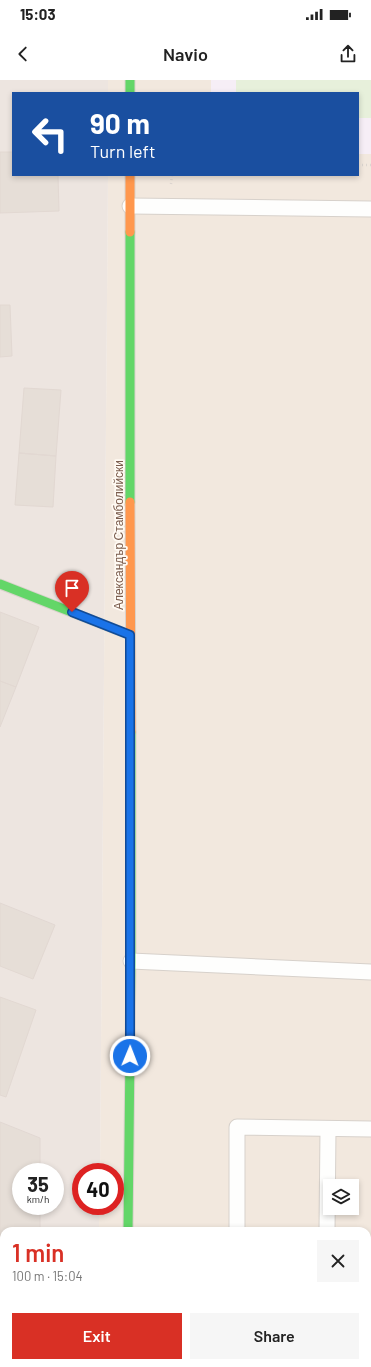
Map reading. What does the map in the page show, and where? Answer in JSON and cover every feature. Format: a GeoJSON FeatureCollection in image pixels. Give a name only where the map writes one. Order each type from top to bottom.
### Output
{"type":"FeatureCollection","features":[{"type":"Feature","properties":{"kind":"street"},"geometry":{"type":"LineString","coordinates":[[130,80],[130,92]]}},
{"type":"Feature","properties":{"kind":"street","name":"Александър Стамболийски"},"geometry":{"type":"LineString","coordinates":[[128,1227],[131,961],[130,176]]}},
{"type":"Feature","properties":{"kind":"street"},"geometry":{"type":"LineString","coordinates":[[0,584],[130,635]]}},
{"type":"Feature","properties":{"kind":"lane"},"geometry":{"type":"LineString","coordinates":[[130,206],[371,209]]}},
{"type":"Feature","properties":{"kind":"lane"},"geometry":{"type":"LineString","coordinates":[[131,961],[371,972]]}},
{"type":"Feature","properties":{"kind":"lane"},"geometry":{"type":"LineString","coordinates":[[237,1227],[237,1127],[371,1129]]}},
{"type":"Feature","properties":{"kind":"lane"},"geometry":{"type":"LineString","coordinates":[[327,1227],[328,1129]]}},
{"type":"Feature","properties":{"kind":"path"},"geometry":{"type":"LineString","coordinates":[[359,165],[371,165]]}},
{"type":"Feature","properties":{"kind":"shaded area"},"geometry":{"type":"Polygon","coordinates":[[[0,80],[108,80],[108,92],[12,92],[12,176],[108,176],[100,1163],[72,1163],[72,1215],[99,1215],[99,1227],[0,1227],[0,80]]]}},
{"type":"Feature","properties":{"kind":"shaded area"},"geometry":{"type":"Polygon","coordinates":[[[108,80],[371,80],[371,1227],[99,1227],[99,1215],[124,1215],[124,1163],[100,1163],[108,176],[359,176],[359,92],[108,92],[108,80]]]}},
{"type":"Feature","properties":{"kind":"shaded area"},"geometry":{"type":"Polygon","coordinates":[[[211,80],[371,80],[371,154],[359,154],[359,92],[211,92],[211,80]]]}},
{"type":"Feature","properties":{"kind":"green space"},"geometry":{"type":"Polygon","coordinates":[[[236,80],[371,80],[371,118],[359,118],[359,92],[236,92],[236,80]]]}},
{"type":"Feature","properties":{"kind":"building"},"geometry":{"type":"Polygon","coordinates":[[[0,152],[12,152],[12,176],[58,176],[59,211],[0,213],[0,152]]]}},
{"type":"Feature","properties":{"kind":"building"},"geometry":{"type":"Polygon","coordinates":[[[0,305],[10,305],[12,356],[0,357],[0,305]]]}},
{"type":"Feature","properties":{"kind":"building"},"geometry":{"type":"Polygon","coordinates":[[[24,388],[61,390],[56,456],[19,453],[24,388]]]}},
{"type":"Feature","properties":{"kind":"building"},"geometry":{"type":"Polygon","coordinates":[[[19,453],[56,456],[53,507],[15,505],[19,453]]]}},
{"type":"Feature","properties":{"kind":"building"},"geometry":{"type":"Polygon","coordinates":[[[0,612],[39,627],[16,687],[0,681],[0,612]]]}},
{"type":"Feature","properties":{"kind":"building"},"geometry":{"type":"Polygon","coordinates":[[[0,681],[16,687],[0,727],[0,681]]]}},
{"type":"Feature","properties":{"kind":"building"},"geometry":{"type":"Polygon","coordinates":[[[0,903],[55,925],[33,979],[0,966],[0,903]]]}},
{"type":"Feature","properties":{"kind":"building"},"geometry":{"type":"Polygon","coordinates":[[[0,997],[36,1010],[6,1097],[0,1095],[0,997]]]}},
{"type":"Feature","properties":{"kind":"building"},"geometry":{"type":"Polygon","coordinates":[[[0,1122],[40,1138],[40,1163],[12,1163],[12,1215],[40,1215],[40,1227],[0,1227],[0,1122]]]}},
{"type":"Feature","properties":{"kind":"traffic: fast"},"geometry":{"type":"LineString","coordinates":[[130,80],[130,92]]}},
{"type":"Feature","properties":{"kind":"traffic: fast"},"geometry":{"type":"LineString","coordinates":[[130,232],[130,502]]}},
{"type":"Feature","properties":{"kind":"traffic: fast"},"geometry":{"type":"LineString","coordinates":[[0,584],[130,635]]}},
{"type":"Feature","properties":{"kind":"traffic: fast"},"geometry":{"type":"LineString","coordinates":[[128,1227],[131,961],[131,732]]}},
{"type":"Feature","properties":{"kind":"traffic: slow"},"geometry":{"type":"LineString","coordinates":[[130,176],[130,232]]}},
{"type":"Feature","properties":{"kind":"traffic: slow"},"geometry":{"type":"LineString","coordinates":[[130,502],[131,732]]}},
{"type":"Feature","properties":{"kind":"route"},"geometry":{"type":"LineString","coordinates":[[72,612],[130,635],[130,1056]]}}]}
